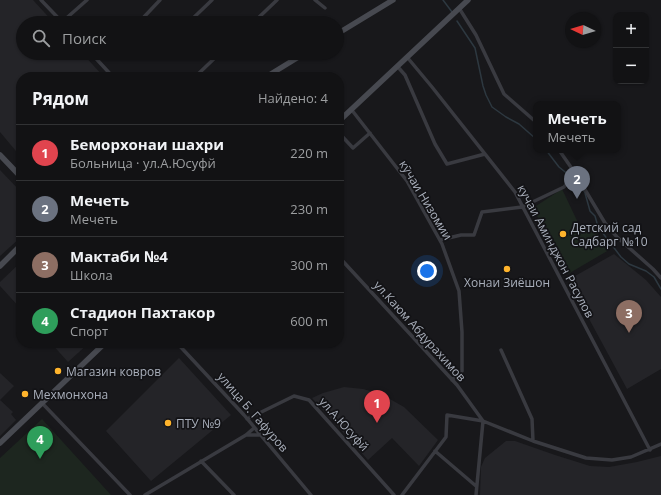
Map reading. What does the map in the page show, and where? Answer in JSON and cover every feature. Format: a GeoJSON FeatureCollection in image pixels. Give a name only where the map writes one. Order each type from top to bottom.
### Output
{"type":"FeatureCollection","features":[{"type":"Feature","properties":{"kind":"street"},"geometry":{"type":"LineString","coordinates":[[41,0],[56,16]]}},
{"type":"Feature","properties":{"kind":"street"},"geometry":{"type":"LineString","coordinates":[[70,16],[87,0]]}},
{"type":"Feature","properties":{"kind":"street"},"geometry":{"type":"LineString","coordinates":[[145,16],[160,0]]}},
{"type":"Feature","properties":{"kind":"street"},"geometry":{"type":"LineString","coordinates":[[195,16],[212,0]]}},
{"type":"Feature","properties":{"kind":"street"},"geometry":{"type":"LineString","coordinates":[[260,16],[277,0]]}},
{"type":"Feature","properties":{"kind":"street"},"geometry":{"type":"LineString","coordinates":[[315,0],[325,8]]}},
{"type":"Feature","properties":{"kind":"street"},"geometry":{"type":"LineString","coordinates":[[344,30],[393,0]]}},
{"type":"Feature","properties":{"kind":"street"},"geometry":{"type":"LineString","coordinates":[[344,116],[468,0]]}},
{"type":"Feature","properties":{"kind":"street"},"geometry":{"type":"LineString","coordinates":[[459,8],[476,35],[504,94],[533,119]]}},
{"type":"Feature","properties":{"kind":"street","name":"кучаи Аминджон Расулов"},"geometry":{"type":"LineString","coordinates":[[407,57],[428,81],[510,186],[650,450]]}},
{"type":"Feature","properties":{"kind":"street"},"geometry":{"type":"LineString","coordinates":[[98,60],[109,72]]}},
{"type":"Feature","properties":{"kind":"street"},"geometry":{"type":"LineString","coordinates":[[199,72],[212,60]]}},
{"type":"Feature","properties":{"kind":"street"},"geometry":{"type":"LineString","coordinates":[[274,72],[294,60]]}},
{"type":"Feature","properties":{"kind":"street"},"geometry":{"type":"LineString","coordinates":[[397,66],[405,75],[436,144],[447,164],[485,154]]}},
{"type":"Feature","properties":{"kind":"street","name":"кӯчаи Низомии"},"geometry":{"type":"LineString","coordinates":[[351,109],[407,181],[440,240],[459,291],[462,332],[462,371],[452,380]]}},
{"type":"Feature","properties":{"kind":"street"},"geometry":{"type":"LineString","coordinates":[[344,138],[353,148],[370,133]]}},
{"type":"Feature","properties":{"kind":"street"},"geometry":{"type":"LineString","coordinates":[[561,153],[605,222],[617,237],[661,278]]}},
{"type":"Feature","properties":{"kind":"street"},"geometry":{"type":"LineString","coordinates":[[0,155],[16,172]]}},
{"type":"Feature","properties":{"kind":"street"},"geometry":{"type":"LineString","coordinates":[[440,240],[461,235],[474,235],[482,212],[522,207],[564,187],[570,179]]}},
{"type":"Feature","properties":{"kind":"street"},"geometry":{"type":"LineString","coordinates":[[0,266],[16,250]]}},
{"type":"Feature","properties":{"kind":"street","name":"ул.Каюм Абдурахимов"},"geometry":{"type":"LineString","coordinates":[[344,262],[452,380],[483,421]]}},
{"type":"Feature","properties":{"kind":"street"},"geometry":{"type":"LineString","coordinates":[[0,443],[100,348]]}},
{"type":"Feature","properties":{"kind":"street","name":"улица Б. Гафуров"},"geometry":{"type":"LineString","coordinates":[[183,348],[261,435],[311,495]]}},
{"type":"Feature","properties":{"kind":"street"},"geometry":{"type":"LineString","coordinates":[[501,350],[532,419],[533,441]]}},
{"type":"Feature","properties":{"kind":"street","name":"ул.А.Юсуфй"},"geometry":{"type":"LineString","coordinates":[[247,419],[294,396],[309,400],[394,495]]}},
{"type":"Feature","properties":{"kind":"street"},"geometry":{"type":"LineString","coordinates":[[42,403],[130,495]]}},
{"type":"Feature","properties":{"kind":"street"},"geometry":{"type":"LineString","coordinates":[[402,495],[446,437],[447,415],[483,421],[533,441],[586,458],[612,460],[630,457],[650,450],[661,444]]}},
{"type":"Feature","properties":{"kind":"street"},"geometry":{"type":"LineString","coordinates":[[476,495],[483,421]]}},
{"type":"Feature","properties":{"kind":"street"},"geometry":{"type":"LineString","coordinates":[[145,495],[246,435],[254,428]]}},
{"type":"Feature","properties":{"kind":"street"},"geometry":{"type":"LineString","coordinates":[[246,435],[261,435]]}},
{"type":"Feature","properties":{"kind":"street"},"geometry":{"type":"LineString","coordinates":[[435,452],[476,486]]}},
{"type":"Feature","properties":{"kind":"street"},"geometry":{"type":"LineString","coordinates":[[201,461],[234,495]]}},
{"type":"Feature","properties":{"kind":"shaded area"},"geometry":{"type":"Polygon","coordinates":[[[0,0],[33,0],[48,16],[16,16],[16,60],[88,60],[99,72],[16,72],[16,151],[0,132],[0,0]]]}},
{"type":"Feature","properties":{"kind":"shaded area"},"geometry":{"type":"Polygon","coordinates":[[[0,170],[16,187],[16,242],[0,256],[0,170]]]}},
{"type":"Feature","properties":{"kind":"shaded area"},"geometry":{"type":"Polygon","coordinates":[[[562,189],[582,231],[594,227],[609,250],[568,274],[533,208],[562,189]]]}},
{"type":"Feature","properties":{"kind":"shaded area"},"geometry":{"type":"Polygon","coordinates":[[[614,254],[646,280],[661,297],[661,369],[627,389],[568,280],[614,254]]]}},
{"type":"Feature","properties":{"kind":"shaded area"},"geometry":{"type":"Polygon","coordinates":[[[16,267],[16,304],[0,286],[0,282],[16,267]]]}},
{"type":"Feature","properties":{"kind":"shaded area"},"geometry":{"type":"Polygon","coordinates":[[[55,348],[83,348],[68,362],[55,348]]]}},
{"type":"Feature","properties":{"kind":"shaded area","name":"ПТУ №9"},"geometry":{"type":"Polygon","coordinates":[[[179,358],[231,415],[151,481],[106,431],[179,358]]]}},
{"type":"Feature","properties":{"kind":"shaded area"},"geometry":{"type":"Polygon","coordinates":[[[0,373],[14,386],[0,400],[0,373]]]}},
{"type":"Feature","properties":{"kind":"shaded area"},"geometry":{"type":"Polygon","coordinates":[[[344,387],[363,389],[381,394],[404,407],[438,440],[419,466],[392,438],[368,460],[312,398],[344,387]]]}},
{"type":"Feature","properties":{"kind":"shaded area"},"geometry":{"type":"Polygon","coordinates":[[[0,400],[13,412],[11,414],[16,420],[0,436],[0,400]]]}},
{"type":"Feature","properties":{"kind":"shaded area"},"geometry":{"type":"Polygon","coordinates":[[[42,419],[111,495],[0,495],[0,458],[42,419]]]}},
{"type":"Feature","properties":{"kind":"shaded area"},"geometry":{"type":"Polygon","coordinates":[[[506,441],[515,441],[590,466],[609,467],[661,456],[661,495],[480,495],[481,467],[485,458],[506,441]]]}},
{"type":"Feature","properties":{"kind":"waterway"},"geometry":{"type":"LineString","coordinates":[[443,0],[452,12]]}},
{"type":"Feature","properties":{"kind":"waterway"},"geometry":{"type":"LineString","coordinates":[[457,21],[475,48],[483,86],[492,107],[519,124],[533,136]]}},
{"type":"Feature","properties":{"kind":"waterway"},"geometry":{"type":"LineString","coordinates":[[548,153],[559,167],[580,184],[585,193],[590,211],[595,216],[602,232],[621,257],[629,264],[646,271],[654,277],[661,289]]}},
{"type":"Feature","properties":{"kind":"place","name":"Мечеть"},"geometry":{"type":"Point","coordinates":[577,199]}},
{"type":"Feature","properties":{"kind":"place","name":"Детский сад Садбарг №10"},"geometry":{"type":"Point","coordinates":[563,234]}},
{"type":"Feature","properties":{"kind":"place","name":"Хонаи Зиёшон"},"geometry":{"type":"Point","coordinates":[507,269]}},
{"type":"Feature","properties":{"kind":"place","name":"Мактаби №4"},"geometry":{"type":"Point","coordinates":[629,333]}},
{"type":"Feature","properties":{"kind":"place","name":"Магазин ковров"},"geometry":{"type":"Point","coordinates":[58,371]}},
{"type":"Feature","properties":{"kind":"place","name":"Мехмонхона"},"geometry":{"type":"Point","coordinates":[25,394]}},
{"type":"Feature","properties":{"kind":"place","name":"ПТУ №9"},"geometry":{"type":"Point","coordinates":[168,423]}},
{"type":"Feature","properties":{"kind":"place","name":"Беморхонаи шахри"},"geometry":{"type":"Point","coordinates":[377,423]}},
{"type":"Feature","properties":{"kind":"place","name":"Стадион Пахтакор"},"geometry":{"type":"Point","coordinates":[40,459]}}]}
